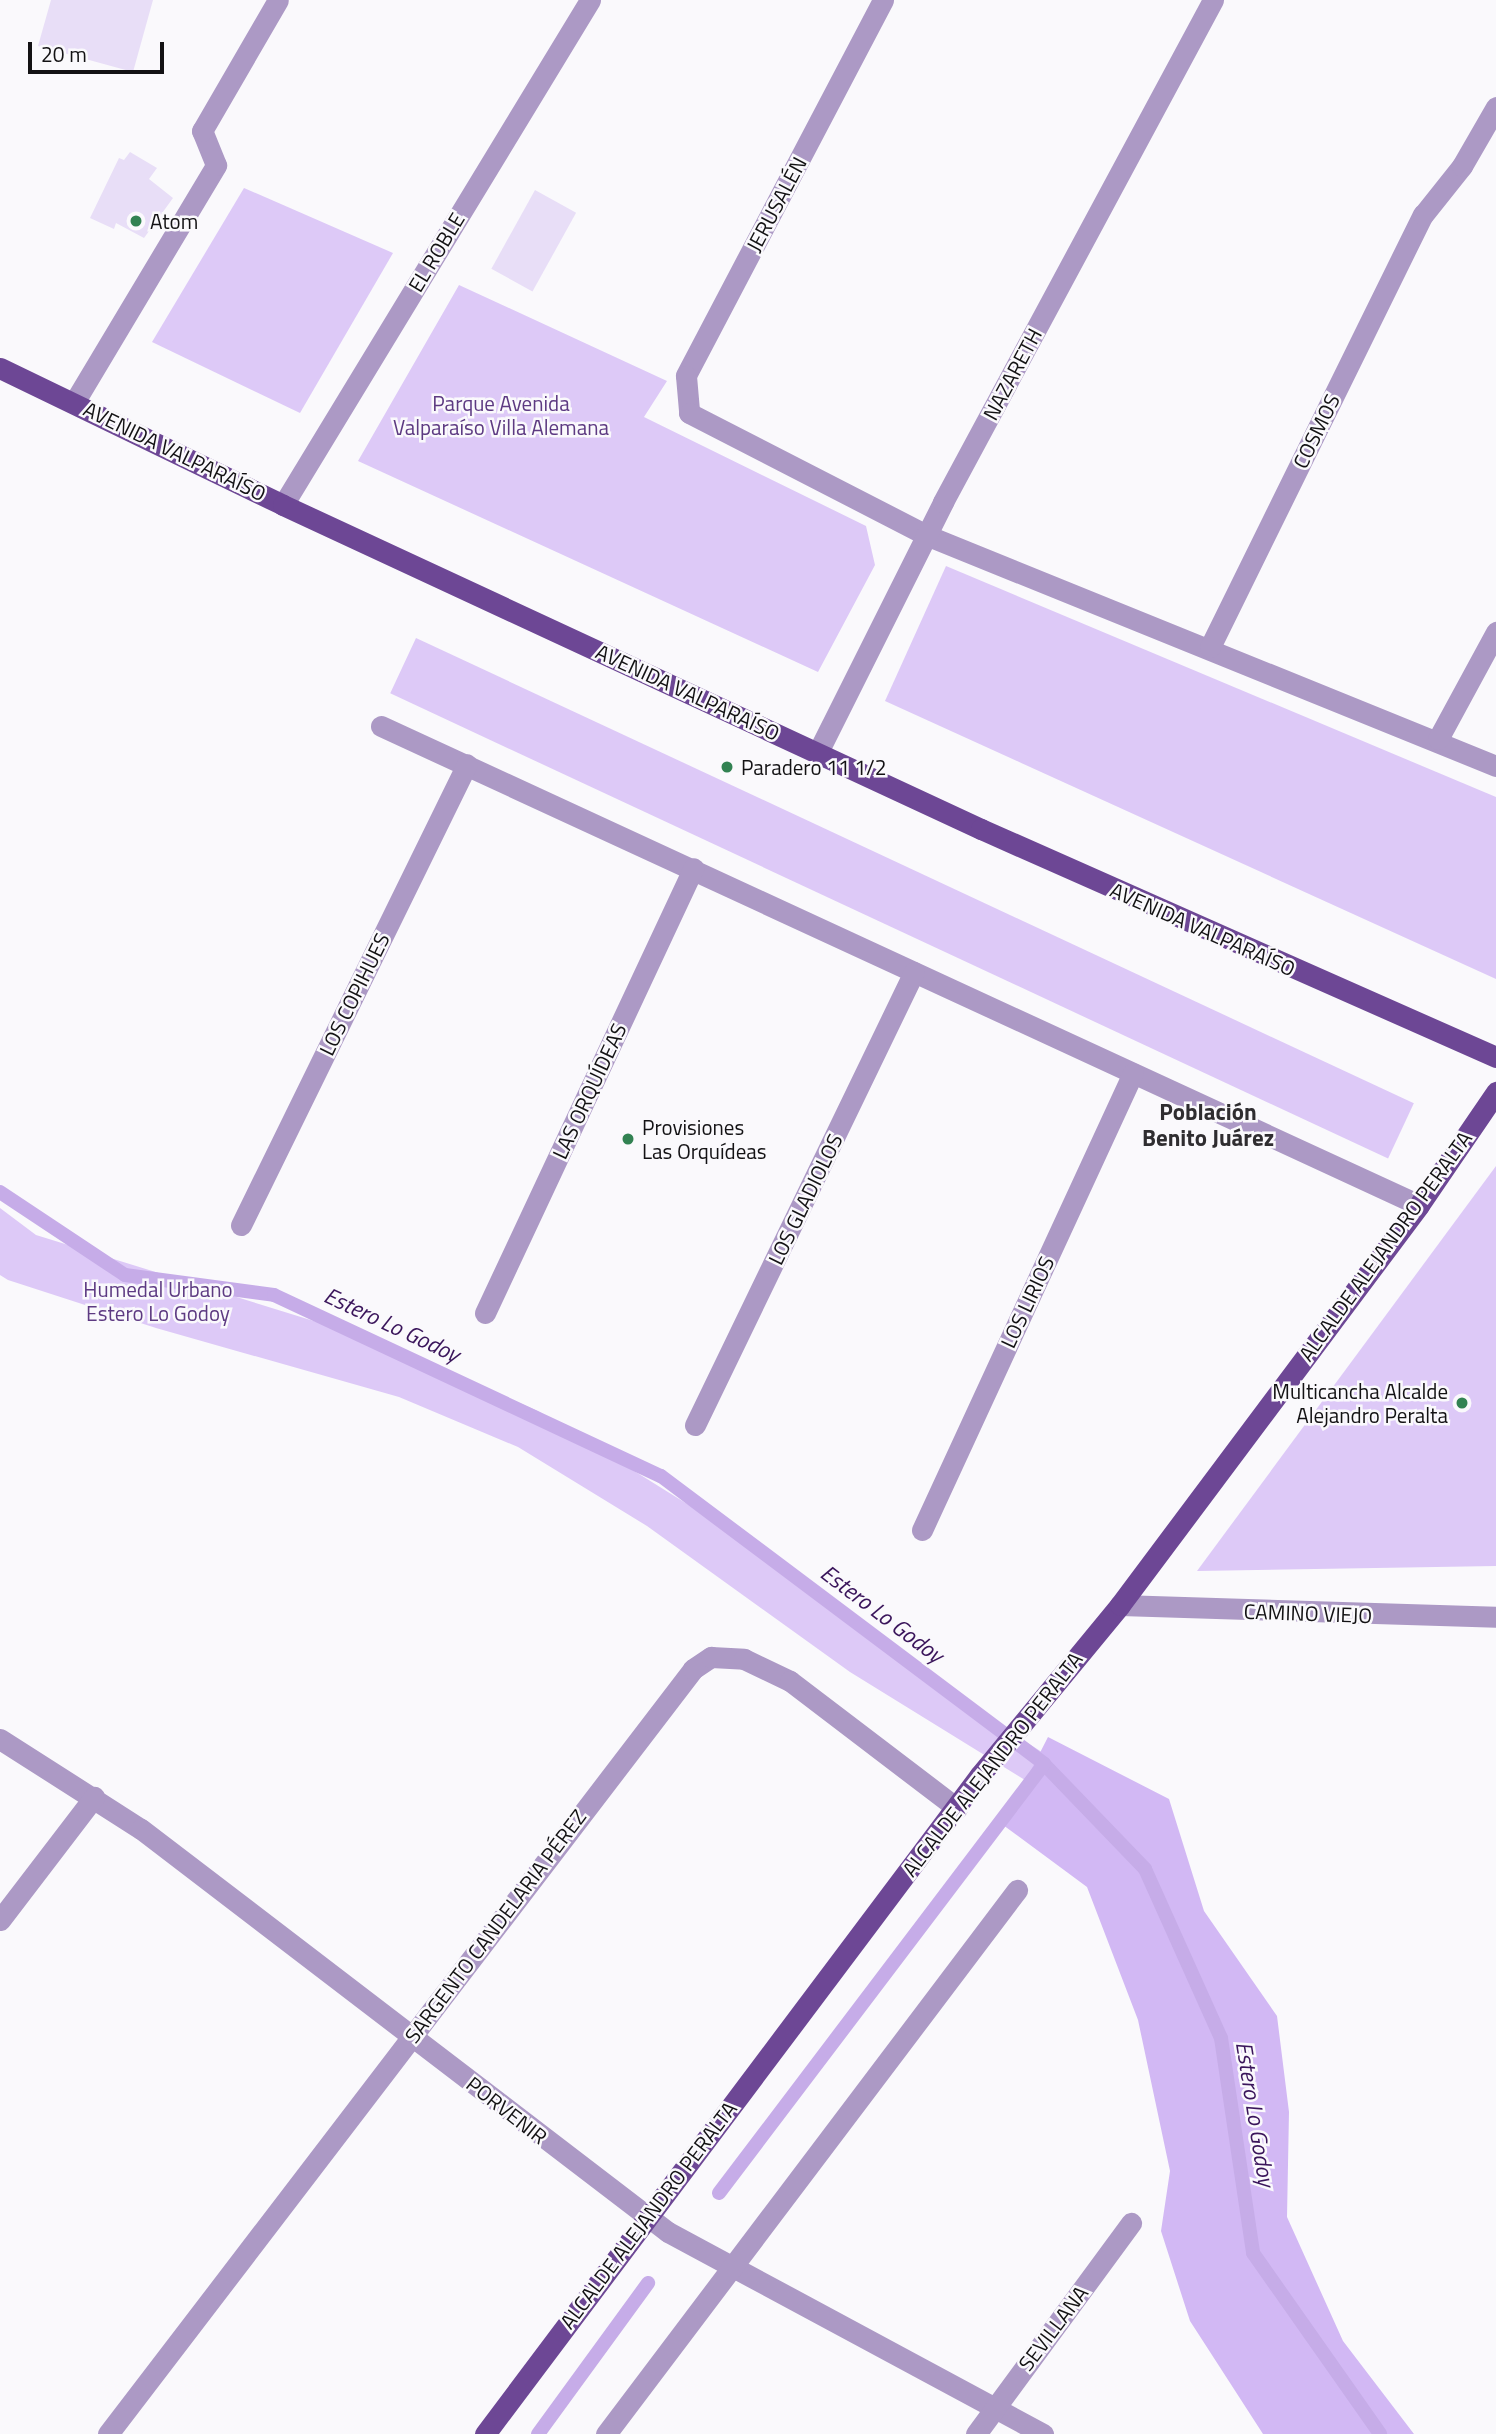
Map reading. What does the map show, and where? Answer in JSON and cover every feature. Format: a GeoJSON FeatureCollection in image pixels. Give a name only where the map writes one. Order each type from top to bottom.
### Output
{"type":"FeatureCollection","features":[{"type":"Feature","properties":{"kind":"main road","name":"AVENIDA VALPARAÍSO"},"geometry":{"type":"LineString","coordinates":[[0,368],[75,401],[283,505],[818,752],[1315,980],[1496,1057]]}},
{"type":"Feature","properties":{"kind":"main road","name":"ALCALDE ALEJANDRO PERALTA"},"geometry":{"type":"LineString","coordinates":[[485,2434],[980,1775],[1042,1696],[1120,1605],[1419,1205],[1496,1092]]}},
{"type":"Feature","properties":{"kind":"street"},"geometry":{"type":"LineString","coordinates":[[75,401],[216,165],[202,131],[278,0]]}},
{"type":"Feature","properties":{"kind":"street","name":"EL ROBLE"},"geometry":{"type":"LineString","coordinates":[[283,505],[590,0]]}},
{"type":"Feature","properties":{"kind":"street","name":"JERUSALÉN"},"geometry":{"type":"LineString","coordinates":[[883,0],[686,376],[689,413],[926,536]]}},
{"type":"Feature","properties":{"kind":"street","name":"NAZARETH"},"geometry":{"type":"LineString","coordinates":[[818,752],[926,536],[1213,0]]}},
{"type":"Feature","properties":{"kind":"street","name":"COSMOS"},"geometry":{"type":"LineString","coordinates":[[1210,647],[1423,215],[1462,166],[1496,107]]}},
{"type":"Feature","properties":{"kind":"street"},"geometry":{"type":"LineString","coordinates":[[926,536],[1210,647],[1437,739],[1496,766]]}},
{"type":"Feature","properties":{"kind":"street"},"geometry":{"type":"LineString","coordinates":[[1437,739],[1496,632]]}},
{"type":"Feature","properties":{"kind":"street"},"geometry":{"type":"LineString","coordinates":[[381,726],[1419,1205]]}},
{"type":"Feature","properties":{"kind":"street","name":"LOS COPIHUES"},"geometry":{"type":"LineString","coordinates":[[241,1225],[467,764]]}},
{"type":"Feature","properties":{"kind":"street","name":"LAS ORQUÍDEAS"},"geometry":{"type":"LineString","coordinates":[[485,1313],[693,868]]}},
{"type":"Feature","properties":{"kind":"street","name":"LOS GLADIOLOS"},"geometry":{"type":"LineString","coordinates":[[695,1425],[914,972]]}},
{"type":"Feature","properties":{"kind":"street","name":"LOS LIRIOS"},"geometry":{"type":"LineString","coordinates":[[922,1530],[1133,1073]]}},
{"type":"Feature","properties":{"kind":"street","name":"CAMINO VIEJO"},"geometry":{"type":"LineString","coordinates":[[1120,1605],[1496,1617]]}},
{"type":"Feature","properties":{"kind":"street","name":"SARGENTO CANDELARIA PÉREZ"},"geometry":{"type":"LineString","coordinates":[[108,2434],[694,1669],[711,1657],[744,1659],[790,1681],[957,1808]]}},
{"type":"Feature","properties":{"kind":"street","name":"PORVENIR"},"geometry":{"type":"LineString","coordinates":[[0,1739],[94,1797],[411,2035],[646,2217],[733,2270],[1043,2434]]}},
{"type":"Feature","properties":{"kind":"street"},"geometry":{"type":"LineString","coordinates":[[0,1920],[94,1797]]}},
{"type":"Feature","properties":{"kind":"street"},"geometry":{"type":"LineString","coordinates":[[606,2434],[733,2270],[1017,1890]]}},
{"type":"Feature","properties":{"kind":"street","name":"SEVILLANA"},"geometry":{"type":"LineString","coordinates":[[976,2434],[1131,2223]]}},
{"type":"Feature","properties":{"kind":"green space"},"geometry":{"type":"Polygon","coordinates":[[[244,188],[393,253],[300,413],[152,342],[244,188]]]}},
{"type":"Feature","properties":{"kind":"green space","name":"Parque Avenida Valparaíso Villa Alemana"},"geometry":{"type":"Polygon","coordinates":[[[459,285],[667,381],[644,417],[866,526],[875,565],[818,672],[358,461],[459,285]]]}},
{"type":"Feature","properties":{"kind":"green space"},"geometry":{"type":"Polygon","coordinates":[[[946,566],[1496,797],[1496,979],[885,701],[946,566]]]}},
{"type":"Feature","properties":{"kind":"green space"},"geometry":{"type":"Polygon","coordinates":[[[416,638],[1414,1103],[1388,1159],[390,693],[416,638]]]}},
{"type":"Feature","properties":{"kind":"green space"},"geometry":{"type":"Polygon","coordinates":[[[1496,1166],[1496,1566],[1197,1571],[1496,1166]]]}},
{"type":"Feature","properties":{"kind":"green space","name":"Humedal Urbano Estero Lo Godoy"},"geometry":{"type":"Polygon","coordinates":[[[0,1208],[36,1235],[372,1339],[538,1411],[692,1507],[890,1655],[1084,1779],[1080,1814],[850,1672],[647,1526],[518,1447],[399,1397],[156,1328],[8,1280],[0,1275],[0,1208]]]}},
{"type":"Feature","properties":{"kind":"shaded area"},"geometry":{"type":"Polygon","coordinates":[[[1048,1737],[1169,1799],[1204,1911],[1277,2016],[1289,2112],[1287,2217],[1343,2341],[1414,2434],[1263,2434],[1190,2321],[1161,2231],[1170,2171],[1138,2020],[1087,1887],[1003,1825],[1048,1737]]]}},
{"type":"Feature","properties":{"kind":"building"},"geometry":{"type":"Polygon","coordinates":[[[51,0],[153,0],[133,72],[38,46],[51,0]]]}},
{"type":"Feature","properties":{"kind":"building"},"geometry":{"type":"Polygon","coordinates":[[[130,152],[157,168],[149,179],[173,198],[144,238],[116,223],[114,229],[90,218],[119,158],[124,160],[130,152]]]}},
{"type":"Feature","properties":{"kind":"building"},"geometry":{"type":"Polygon","coordinates":[[[535,190],[576,213],[532,292],[491,269],[535,190]]]}},
{"type":"Feature","properties":{"kind":"waterway","name":"Estero Lo Godoy"},"geometry":{"type":"LineString","coordinates":[[0,1192],[125,1275],[274,1295],[661,1476],[1044,1764],[1145,1869],[1221,2038],[1253,2253],[1380,2434]]}},
{"type":"Feature","properties":{"kind":"waterway"},"geometry":{"type":"LineString","coordinates":[[719,2193],[1044,1764]]}},
{"type":"Feature","properties":{"kind":"waterway"},"geometry":{"type":"LineString","coordinates":[[538,2434],[648,2283]]}},
{"type":"Feature","properties":{"kind":"place","name":"Atom"},"geometry":{"type":"Point","coordinates":[136,221]}},
{"type":"Feature","properties":{"kind":"place","name":"Paradero 11 1/2"},"geometry":{"type":"Point","coordinates":[727,767]}},
{"type":"Feature","properties":{"kind":"place","name":"Provisiones Las Orquídeas"},"geometry":{"type":"Point","coordinates":[628,1139]}},
{"type":"Feature","properties":{"kind":"place","name":"Multicancha Alcalde Alejandro Peralta"},"geometry":{"type":"Point","coordinates":[1462,1403]}},
{"type":"Feature","properties":{"kind":"district","name":"Población Benito Juárez"},"geometry":{"type":"Point","coordinates":[1208,1125]}}]}
